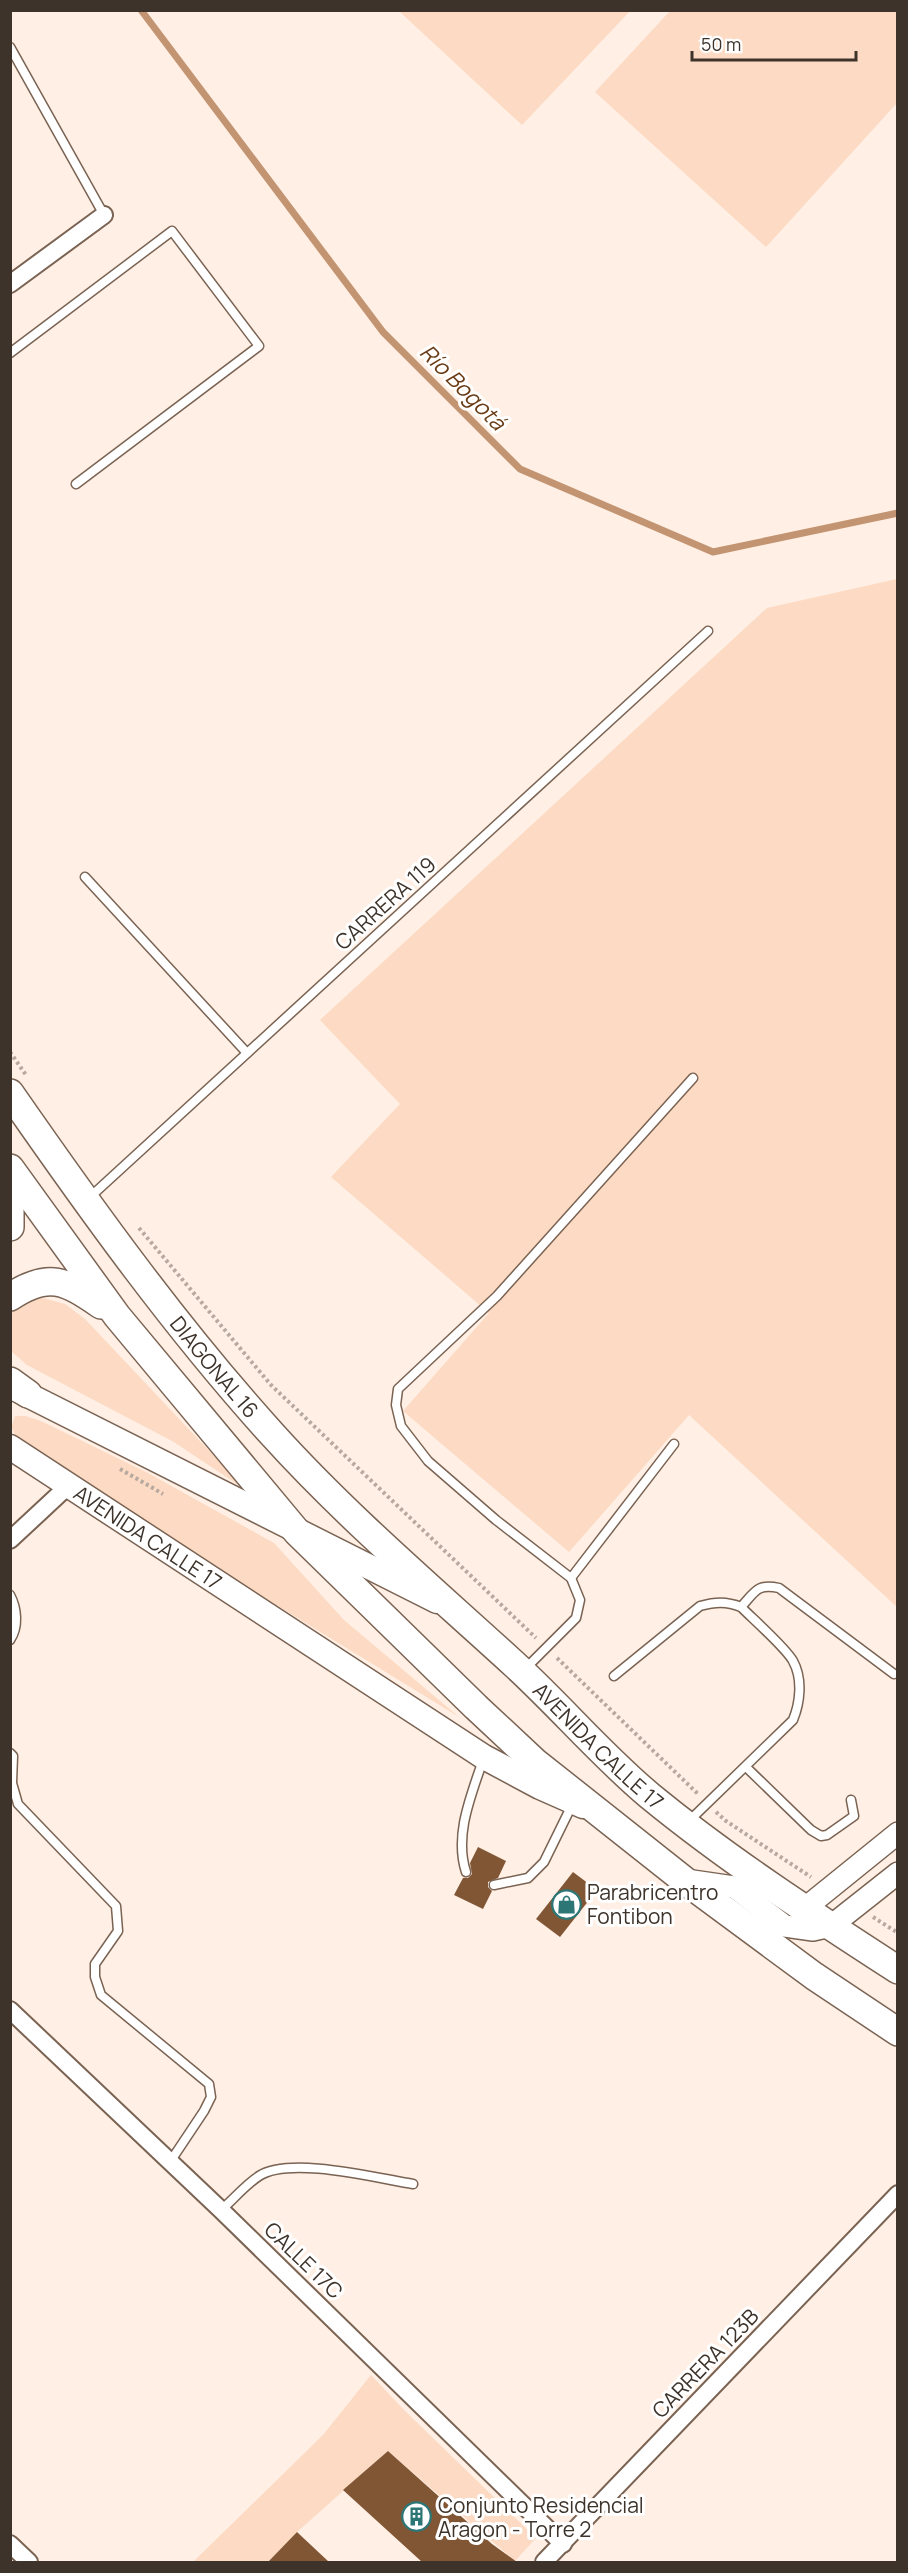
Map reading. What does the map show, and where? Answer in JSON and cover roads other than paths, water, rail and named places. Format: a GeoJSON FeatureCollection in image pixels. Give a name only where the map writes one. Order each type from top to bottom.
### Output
{"type":"FeatureCollection","features":[{"type":"Feature","properties":{"kind":"main road","name":"DIAGONAL 16"},"geometry":{"type":"LineString","coordinates":[[20,1087],[85,1201],[151,1288],[270,1433],[346,1509],[456,1610]]}},
{"type":"Feature","properties":{"kind":"main road","name":"DIAGONAL 16"},"geometry":{"type":"LineString","coordinates":[[10,1168],[117,1316],[297,1532]]}},
{"type":"Feature","properties":{"kind":"main road"},"geometry":{"type":"LineString","coordinates":[[10,1191],[10,1227]]}},
{"type":"Feature","properties":{"kind":"main road"},"geometry":{"type":"LineString","coordinates":[[10,1297],[28,1286],[50,1281],[73,1286],[117,1316]]}},
{"type":"Feature","properties":{"kind":"main road","name":"AVENIDA CALLE 17"},"geometry":{"type":"LineString","coordinates":[[15,1391],[456,1610],[523,1672],[611,1760],[686,1824],[804,1909],[897,1970]]}},
{"type":"Feature","properties":{"kind":"main road","name":"AVENIDA CALLE 17"},"geometry":{"type":"LineString","coordinates":[[10,1447],[484,1757],[584,1806]]}},
{"type":"Feature","properties":{"kind":"main road","name":"AVENIDA CALLE 17"},"geometry":{"type":"LineString","coordinates":[[297,1532],[476,1707],[584,1806],[814,1976],[897,2032]]}},
{"type":"Feature","properties":{"kind":"street"},"geometry":{"type":"LineString","coordinates":[[10,284],[104,215]]}},
{"type":"Feature","properties":{"kind":"street"},"geometry":{"type":"LineString","coordinates":[[10,1540],[68,1486]]}},
{"type":"Feature","properties":{"kind":"street"},"geometry":{"type":"LineString","coordinates":[[804,1909],[897,1833]]}},
{"type":"Feature","properties":{"kind":"street"},"geometry":{"type":"LineString","coordinates":[[684,1880],[734,1887],[785,1926],[813,1930],[831,1926],[897,1873]]}},
{"type":"Feature","properties":{"kind":"street","name":"CALLE 17C"},"geometry":{"type":"LineString","coordinates":[[10,2010],[221,2210],[563,2544]]}},
{"type":"Feature","properties":{"kind":"street","name":"CARRERA 123B"},"geometry":{"type":"LineString","coordinates":[[544,2562],[897,2193]]}},
{"type":"Feature","properties":{"kind":"street"},"geometry":{"type":"LineString","coordinates":[[11,2546],[29,2562]]}},
{"type":"Feature","properties":{"kind":"lane"},"geometry":{"type":"LineString","coordinates":[[10,47],[104,215]]}},
{"type":"Feature","properties":{"kind":"lane"},"geometry":{"type":"LineString","coordinates":[[10,353],[172,231],[259,346],[76,484]]}},
{"type":"Feature","properties":{"kind":"lane","name":"CARRERA 119"},"geometry":{"type":"LineString","coordinates":[[85,1201],[708,631]]}},
{"type":"Feature","properties":{"kind":"lane"},"geometry":{"type":"LineString","coordinates":[[85,877],[248,1053]]}},
{"type":"Feature","properties":{"kind":"lane"},"geometry":{"type":"LineString","coordinates":[[523,1672],[576,1618],[580,1600],[571,1578],[496,1520],[428,1461],[401,1426],[396,1405],[398,1389],[497,1296],[693,1078]]}},
{"type":"Feature","properties":{"kind":"lane"},"geometry":{"type":"LineString","coordinates":[[571,1578],[674,1444]]}},
{"type":"Feature","properties":{"kind":"lane"},"geometry":{"type":"LineString","coordinates":[[741,1606],[758,1588],[766,1585],[779,1588],[894,1674]]}},
{"type":"Feature","properties":{"kind":"lane"},"geometry":{"type":"LineString","coordinates":[[10,1594],[15,1604],[15,1633],[10,1640]]}},
{"type":"Feature","properties":{"kind":"lane"},"geometry":{"type":"LineString","coordinates":[[614,1676],[700,1606],[714,1603],[741,1606],[793,1661],[799,1683],[799,1706],[793,1720],[686,1824]]}},
{"type":"Feature","properties":{"kind":"lane"},"geometry":{"type":"LineString","coordinates":[[10,1753],[13,1756],[12,1783],[18,1804],[116,1906],[118,1931],[95,1964],[94,1977],[101,1995],[208,2084],[211,2097],[170,2162]]}},
{"type":"Feature","properties":{"kind":"lane"},"geometry":{"type":"LineString","coordinates":[[466,1872],[460,1855],[462,1833],[484,1757]]}},
{"type":"Feature","properties":{"kind":"lane"},"geometry":{"type":"LineString","coordinates":[[746,1767],[811,1830],[821,1836],[827,1835],[854,1816],[851,1800]]}},
{"type":"Feature","properties":{"kind":"lane"},"geometry":{"type":"LineString","coordinates":[[494,1886],[528,1878],[544,1862],[584,1806]]}},
{"type":"Feature","properties":{"kind":"lane"},"geometry":{"type":"LineString","coordinates":[[221,2210],[259,2176],[274,2169],[307,2167],[413,2184]]}},
{"type":"Feature","properties":{"kind":"waterway","name":"Río Bogotá"},"geometry":{"type":"LineString","coordinates":[[141,10],[383,332],[520,469],[713,552],[898,513]]}},
{"type":"Feature","properties":{"kind":"place","name":"Parabricentro Fontibon"},"geometry":{"type":"Point","coordinates":[566,1904]}},
{"type":"Feature","properties":{"kind":"place","name":"Conjunto Residencial Aragon - Torre 2"},"geometry":{"type":"Point","coordinates":[417,2517]}}]}
